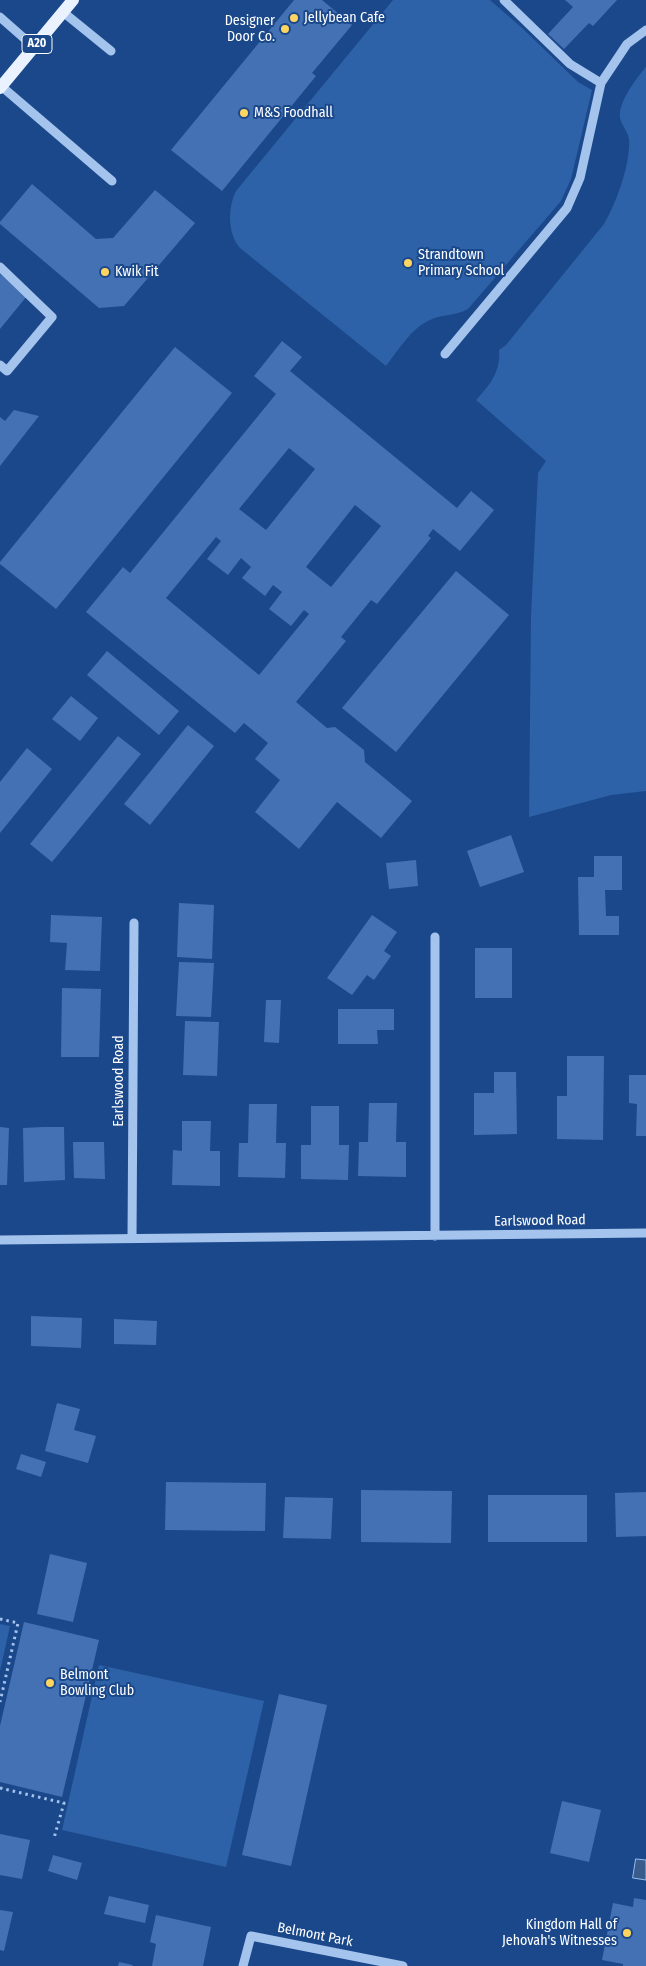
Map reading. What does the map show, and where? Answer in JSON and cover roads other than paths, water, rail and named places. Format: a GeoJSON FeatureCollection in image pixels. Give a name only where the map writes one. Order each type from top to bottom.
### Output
{"type":"FeatureCollection","features":[{"type":"Feature","properties":{"kind":"main road","name":"A20"},"geometry":{"type":"LineString","coordinates":[[1,87],[73,0]]}},
{"type":"Feature","properties":{"kind":"street"},"geometry":{"type":"LineString","coordinates":[[504,0],[570,64],[601,83]]}},
{"type":"Feature","properties":{"kind":"street"},"geometry":{"type":"LineString","coordinates":[[63,12],[112,51]]}},
{"type":"Feature","properties":{"kind":"street"},"geometry":{"type":"LineString","coordinates":[[0,17],[34,48]]}},
{"type":"Feature","properties":{"kind":"street"},"geometry":{"type":"LineString","coordinates":[[445,354],[566,208],[580,178],[601,83],[627,44],[646,30]]}},
{"type":"Feature","properties":{"kind":"street"},"geometry":{"type":"LineString","coordinates":[[1,87],[112,181]]}},
{"type":"Feature","properties":{"kind":"street"},"geometry":{"type":"LineString","coordinates":[[0,267],[52,317],[7,371],[0,365]]}},
{"type":"Feature","properties":{"kind":"street","name":"Earlswood Road"},"geometry":{"type":"LineString","coordinates":[[132,1238],[134,923]]}},
{"type":"Feature","properties":{"kind":"street"},"geometry":{"type":"LineString","coordinates":[[434,1236],[436,937]]}},
{"type":"Feature","properties":{"kind":"street","name":"Earlswood Road"},"geometry":{"type":"LineString","coordinates":[[0,1240],[646,1233]]}},
{"type":"Feature","properties":{"kind":"street","name":"Belmont Park"},"geometry":{"type":"LineString","coordinates":[[243,1966],[251,1936],[403,1966]]}},
{"type":"Feature","properties":{"kind":"place","name":"Jellybean Cafe"},"geometry":{"type":"Point","coordinates":[294,18]}},
{"type":"Feature","properties":{"kind":"place","name":"Designer Door Co."},"geometry":{"type":"Point","coordinates":[285,29]}},
{"type":"Feature","properties":{"kind":"place","name":"M&S Foodhall"},"geometry":{"type":"Point","coordinates":[244,113]}},
{"type":"Feature","properties":{"kind":"place","name":"Strandtown Primary School"},"geometry":{"type":"Point","coordinates":[408,263]}},
{"type":"Feature","properties":{"kind":"place","name":"Kwik Fit"},"geometry":{"type":"Point","coordinates":[105,272]}},
{"type":"Feature","properties":{"kind":"place","name":"Belmont Bowling Club"},"geometry":{"type":"Point","coordinates":[50,1683]}},
{"type":"Feature","properties":{"kind":"place","name":"Kingdom Hall of Jehovah's Witnesses"},"geometry":{"type":"Point","coordinates":[627,1933]}}]}
